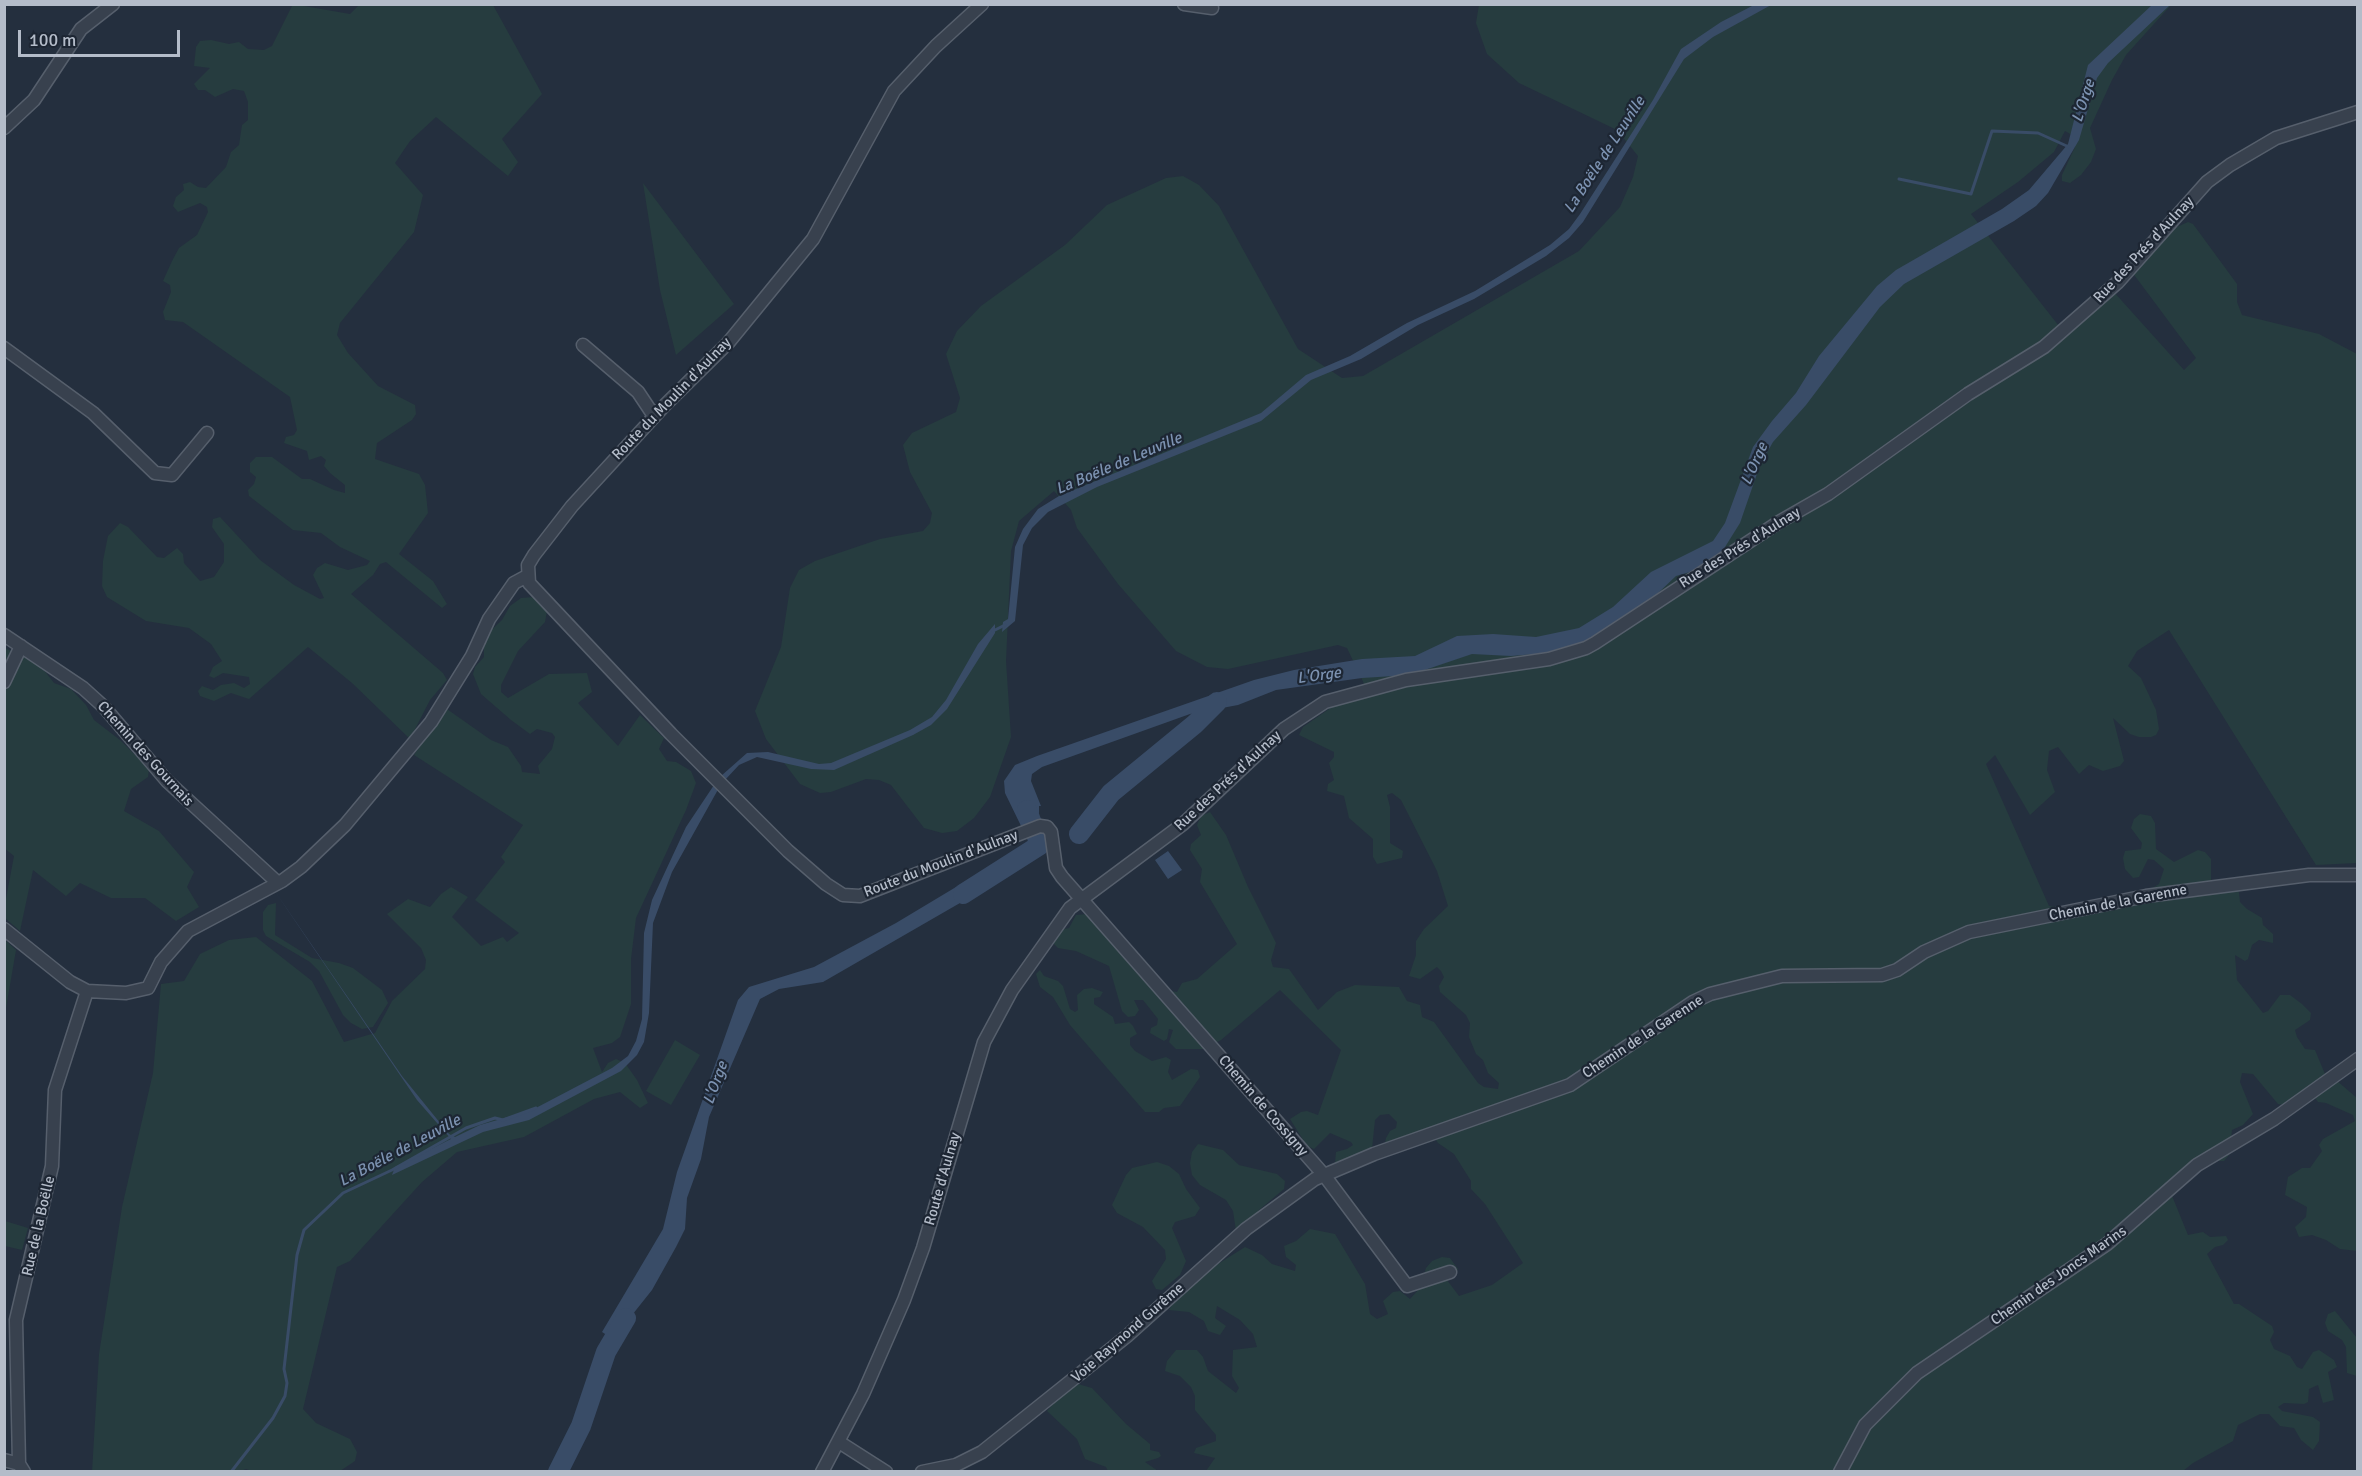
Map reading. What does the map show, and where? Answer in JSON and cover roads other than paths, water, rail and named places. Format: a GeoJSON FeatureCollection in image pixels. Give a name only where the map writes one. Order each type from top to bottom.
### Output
{"type":"FeatureCollection","features":[{"type":"Feature","properties":{"kind":"street"},"geometry":{"type":"LineString","coordinates":[[4,128],[34,100],[81,29],[113,4]]}},
{"type":"Feature","properties":{"kind":"street","name":"Route du Moulin d'Aulnay"},"geometry":{"type":"LineString","coordinates":[[982,4],[936,46],[894,91],[813,239],[728,343],[654,416],[559,522],[528,565],[527,576],[534,591],[713,776],[803,864],[843,895],[860,896],[1023,833],[1045,829]]}},
{"type":"Feature","properties":{"kind":"street"},"geometry":{"type":"LineString","coordinates":[[1184,4],[1212,8]]}},
{"type":"Feature","properties":{"kind":"street","name":"Rue des Prés d'Aulnay"},"geometry":{"type":"LineString","coordinates":[[1082,897],[1183,824],[1284,729],[1325,702],[1406,680],[1549,659],[1586,648],[1779,522],[1828,494],[1968,394],[2044,347],[2118,282],[2207,182],[2230,165],[2276,138],[2358,112]]}},
{"type":"Feature","properties":{"kind":"street"},"geometry":{"type":"LineString","coordinates":[[583,345],[638,392],[654,416]]}},
{"type":"Feature","properties":{"kind":"street"},"geometry":{"type":"LineString","coordinates":[[4,348],[93,413],[155,473],[172,475],[207,433]]}},
{"type":"Feature","properties":{"kind":"street"},"geometry":{"type":"LineString","coordinates":[[4,929],[70,982],[87,991],[126,993],[148,988],[161,962],[188,931],[278,883],[301,867],[345,825],[390,774],[431,722],[456,684],[489,619],[514,583],[527,576]]}},
{"type":"Feature","properties":{"kind":"street","name":"Chemin des Gournais"},"geometry":{"type":"LineString","coordinates":[[4,634],[83,688],[104,707],[167,781],[278,883]]}},
{"type":"Feature","properties":{"kind":"street"},"geometry":{"type":"LineString","coordinates":[[4,682],[21,646]]}},
{"type":"Feature","properties":{"kind":"street","name":"Chemin de Cossigny"},"geometry":{"type":"LineString","coordinates":[[1045,829],[1056,868],[1324,1175],[1407,1286],[1450,1272]]}},
{"type":"Feature","properties":{"kind":"street","name":"Chemin de la Garenne"},"geometry":{"type":"LineString","coordinates":[[1324,1175],[1374,1154],[1570,1085],[1693,1002],[1710,994],[1782,976],[1882,975],[1897,970],[1924,952],[1969,932],[2146,896],[2309,875],[2358,875]]}},
{"type":"Feature","properties":{"kind":"street","name":"Route d'Aulnay"},"geometry":{"type":"LineString","coordinates":[[822,1472],[885,1347],[924,1248],[968,1088],[984,1042],[1012,990],[1070,908],[1082,897]]}},
{"type":"Feature","properties":{"kind":"street","name":"Rue de la Boëlle"},"geometry":{"type":"LineString","coordinates":[[22,1468],[16,1320],[52,1166],[55,1090],[87,991]]}},
{"type":"Feature","properties":{"kind":"street","name":"Chemin des Joncs Marins"},"geometry":{"type":"LineString","coordinates":[[1840,1472],[1865,1425],[1917,1373],[2107,1244],[2197,1165],[2274,1119],[2358,1059]]}},
{"type":"Feature","properties":{"kind":"street","name":"Voie Raymond Gurême"},"geometry":{"type":"LineString","coordinates":[[922,1472],[956,1465],[982,1452],[1127,1336],[1246,1229],[1324,1175]]}},
{"type":"Feature","properties":{"kind":"street"},"geometry":{"type":"LineString","coordinates":[[839,1442],[886,1472]]}},
{"type":"Feature","properties":{"kind":"street"},"geometry":{"type":"LineString","coordinates":[[4,1460],[22,1468]]}},
{"type":"Feature","properties":{"kind":"water"},"geometry":{"type":"Polygon","coordinates":[[[1754,5],[1771,5],[1713,37],[1684,59],[1583,222],[1569,238],[1546,256],[1474,299],[1418,325],[1361,359],[1311,380],[1261,421],[1097,487],[1048,512],[1032,528],[1023,545],[1015,621],[1002,632],[1003,622],[1008,619],[1015,547],[1023,529],[1038,509],[1059,496],[1261,413],[1306,375],[1350,356],[1407,323],[1475,291],[1550,245],[1569,229],[1580,214],[1653,100],[1681,49],[1721,22],[1754,5]]]}},
{"type":"Feature","properties":{"kind":"water"},"geometry":{"type":"Polygon","coordinates":[[[2152,5],[2170,5],[2108,63],[2097,78],[2079,140],[2048,193],[2036,206],[2014,221],[1904,284],[1880,307],[1806,405],[1773,442],[1760,465],[1740,523],[1720,555],[1697,570],[1676,576],[1657,594],[1586,643],[1559,652],[1511,656],[1472,654],[1410,675],[1362,678],[1276,690],[1238,705],[1190,714],[1042,767],[1032,774],[1031,781],[1041,806],[1039,806],[1039,824],[1023,830],[1005,793],[1004,781],[1015,765],[1254,680],[1294,670],[1362,659],[1415,656],[1457,636],[1493,634],[1536,637],[1579,628],[1613,607],[1651,572],[1713,541],[1725,523],[1753,447],[1796,393],[1819,356],[1877,286],[1896,270],[2002,209],[2029,190],[2068,144],[2088,65],[2152,5]]]}},
{"type":"Feature","properties":{"kind":"water"},"geometry":{"type":"Polygon","coordinates":[[[995,624],[995,633],[947,709],[931,725],[913,735],[834,770],[811,769],[757,757],[739,765],[725,780],[721,776],[747,753],[768,752],[819,764],[831,763],[910,730],[932,717],[946,700],[978,644],[995,624]]]}},
{"type":"Feature","properties":{"kind":"water"},"geometry":{"type":"Polygon","coordinates":[[[716,782],[720,786],[672,872],[653,923],[649,1013],[644,1042],[637,1055],[621,1071],[529,1120],[483,1132],[392,1175],[395,1167],[451,1139],[417,1100],[274,890],[402,1076],[449,1134],[455,1137],[480,1125],[532,1110],[612,1068],[628,1056],[636,1041],[642,1019],[644,933],[652,900],[686,827],[716,782]]]}},
{"type":"Feature","properties":{"kind":"water"},"geometry":{"type":"Polygon","coordinates":[[[1168,851],[1182,870],[1168,879],[1155,860],[1168,851]]]}},
{"type":"Feature","properties":{"kind":"water"},"geometry":{"type":"Polygon","coordinates":[[[981,872],[986,888],[823,982],[779,989],[760,999],[709,1117],[701,1159],[687,1198],[685,1229],[652,1290],[613,1339],[602,1332],[663,1229],[677,1172],[738,1000],[749,987],[814,967],[896,923],[981,872]]]}},
{"type":"Feature","properties":{"kind":"waterway"},"geometry":{"type":"LineString","coordinates":[[1899,179],[1971,194],[1992,131],[2038,133],[2069,147]]}},
{"type":"Feature","properties":{"kind":"waterway","name":"La Boële de Leuville"},"geometry":{"type":"LineString","coordinates":[[993,631],[1005,625]]}},
{"type":"Feature","properties":{"kind":"waterway","name":"L'Orge"},"geometry":{"type":"LineString","coordinates":[[1079,834],[1111,793],[1195,724],[1217,702]]}},
{"type":"Feature","properties":{"kind":"waterway","name":"L'Orge"},"geometry":{"type":"LineString","coordinates":[[963,894],[1040,845],[1027,810]]}},
{"type":"Feature","properties":{"kind":"waterway","name":"La Boële de Leuville"},"geometry":{"type":"LineString","coordinates":[[231,1472],[273,1418],[285,1396],[287,1383],[284,1369],[297,1255],[304,1230],[343,1193],[392,1170],[466,1128],[495,1118],[503,1120],[536,1108]]}},
{"type":"Feature","properties":{"kind":"waterway","name":"L'Orge"},"geometry":{"type":"LineString","coordinates":[[558,1472],[581,1426],[606,1352],[626,1318]]}}]}
